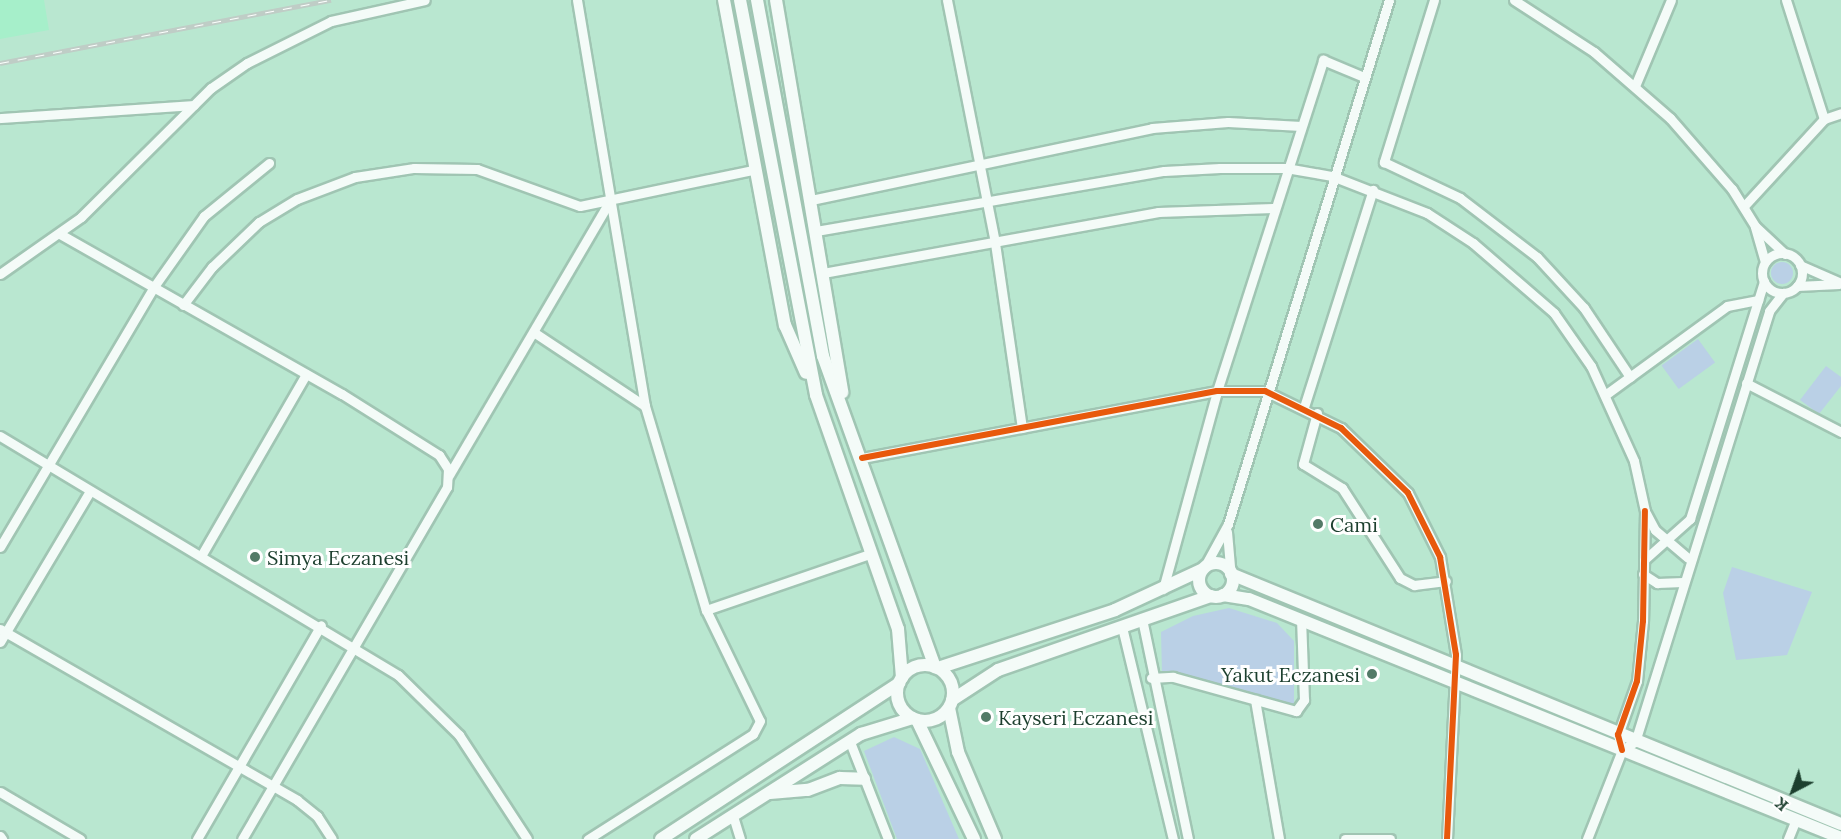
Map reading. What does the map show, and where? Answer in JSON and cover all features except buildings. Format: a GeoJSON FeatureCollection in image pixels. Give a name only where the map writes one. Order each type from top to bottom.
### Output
{"type":"FeatureCollection","features":[{"type":"Feature","properties":{"kind":"street"},"geometry":{"type":"LineString","coordinates":[[0,274],[60,234],[194,105],[231,73],[297,35],[372,8],[425,0]]}},
{"type":"Feature","properties":{"kind":"street"},"geometry":{"type":"LineString","coordinates":[[577,0],[645,406],[706,610],[758,713],[758,728],[588,839]]}},
{"type":"Feature","properties":{"kind":"street"},"geometry":{"type":"LineString","coordinates":[[724,0],[753,170],[785,325],[816,395],[899,635],[901,681],[898,702],[915,719],[974,839]]}},
{"type":"Feature","properties":{"kind":"street"},"geometry":{"type":"LineString","coordinates":[[740,0],[816,395]]}},
{"type":"Feature","properties":{"kind":"street"},"geometry":{"type":"LineString","coordinates":[[757,0],[812,309],[846,417],[936,668],[951,682],[951,704],[958,752],[994,839]]}},
{"type":"Feature","properties":{"kind":"street"},"geometry":{"type":"LineString","coordinates":[[776,0],[846,417]]}},
{"type":"Feature","properties":{"kind":"street"},"geometry":{"type":"LineString","coordinates":[[947,0],[995,243],[1022,428]]}},
{"type":"Feature","properties":{"kind":"street"},"geometry":{"type":"LineString","coordinates":[[1389,0],[1265,391],[1228,524],[1203,568],[1200,586],[1217,596],[1301,619],[1618,735],[1841,824]]}},
{"type":"Feature","properties":{"kind":"street"},"geometry":{"type":"LineString","coordinates":[[1434,0],[1384,162],[1460,198],[1526,247],[1580,303],[1630,377]]}},
{"type":"Feature","properties":{"kind":"street"},"geometry":{"type":"LineString","coordinates":[[1514,0],[1635,86],[1683,131],[1745,205],[1755,226],[1765,262],[1764,281],[1690,519],[1643,561]]}},
{"type":"Feature","properties":{"kind":"street"},"geometry":{"type":"LineString","coordinates":[[1635,86],[1671,0]]}},
{"type":"Feature","properties":{"kind":"street"},"geometry":{"type":"LineString","coordinates":[[1786,0],[1824,119]]}},
{"type":"Feature","properties":{"kind":"street"},"geometry":{"type":"LineString","coordinates":[[1163,589],[1217,391],[1273,208],[1323,60],[1364,77]]}},
{"type":"Feature","properties":{"kind":"street"},"geometry":{"type":"LineString","coordinates":[[0,118],[194,105]]}},
{"type":"Feature","properties":{"kind":"street"},"geometry":{"type":"LineString","coordinates":[[1745,205],[1824,119],[1841,113]]}},
{"type":"Feature","properties":{"kind":"street"},"geometry":{"type":"LineString","coordinates":[[811,200],[1152,128],[1228,122],[1301,126]]}},
{"type":"Feature","properties":{"kind":"street"},"geometry":{"type":"LineString","coordinates":[[0,548],[153,288],[204,216],[269,163]]}},
{"type":"Feature","properties":{"kind":"street"},"geometry":{"type":"LineString","coordinates":[[183,305],[212,267],[259,222],[306,195],[355,177],[414,168],[477,170],[580,206],[753,170]]}},
{"type":"Feature","properties":{"kind":"street"},"geometry":{"type":"LineString","coordinates":[[816,231],[1164,171],[1287,168],[1332,176],[1373,190],[1427,213],[1473,243],[1554,313],[1605,395],[1634,461],[1645,511],[1637,681],[1618,735],[1622,750],[1587,839]]}},
{"type":"Feature","properties":{"kind":"street"},"geometry":{"type":"LineString","coordinates":[[1304,407],[1373,190]]}},
{"type":"Feature","properties":{"kind":"street"},"geometry":{"type":"LineString","coordinates":[[242,839],[447,487],[448,475],[535,333],[611,199]]}},
{"type":"Feature","properties":{"kind":"street"},"geometry":{"type":"LineString","coordinates":[[823,273],[1158,212],[1273,208]]}},
{"type":"Feature","properties":{"kind":"street"},"geometry":{"type":"LineString","coordinates":[[1755,226],[1800,265],[1841,284]]}},
{"type":"Feature","properties":{"kind":"street"},"geometry":{"type":"LineString","coordinates":[[60,234],[306,374],[439,455],[448,475]]}},
{"type":"Feature","properties":{"kind":"street"},"geometry":{"type":"LineString","coordinates":[[1765,262],[1785,254]]}},
{"type":"Feature","properties":{"kind":"street"},"geometry":{"type":"LineString","coordinates":[[1797,286],[1800,265]]}},
{"type":"Feature","properties":{"kind":"street"},"geometry":{"type":"LineString","coordinates":[[1764,281],[1783,293]]}},
{"type":"Feature","properties":{"kind":"street"},"geometry":{"type":"LineString","coordinates":[[1622,750],[1635,742],[1683,582],[1688,558],[1769,311],[1783,293],[1797,286],[1841,284]]}},
{"type":"Feature","properties":{"kind":"street"},"geometry":{"type":"LineString","coordinates":[[1605,395],[1727,306],[1758,300]]}},
{"type":"Feature","properties":{"kind":"street"},"geometry":{"type":"LineString","coordinates":[[535,333],[645,406]]}},
{"type":"Feature","properties":{"kind":"street"},"geometry":{"type":"LineString","coordinates":[[201,556],[306,374]]}},
{"type":"Feature","properties":{"kind":"street"},"geometry":{"type":"LineString","coordinates":[[1746,383],[1841,432]]}},
{"type":"Feature","properties":{"kind":"street"},"geometry":{"type":"LineString","coordinates":[[862,458],[1217,391],[1265,391],[1317,413],[1368,449],[1408,493],[1430,529],[1446,581],[1454,675],[1446,839]]}},
{"type":"Feature","properties":{"kind":"street"},"geometry":{"type":"LineString","coordinates":[[1317,413],[1304,464],[1342,488],[1400,578],[1414,585],[1446,581]]}},
{"type":"Feature","properties":{"kind":"street"},"geometry":{"type":"LineString","coordinates":[[0,436],[356,646],[443,716],[527,839]]}},
{"type":"Feature","properties":{"kind":"street"},"geometry":{"type":"LineString","coordinates":[[0,642],[3,631],[90,491]]}},
{"type":"Feature","properties":{"kind":"street"},"geometry":{"type":"LineString","coordinates":[[1645,511],[1665,540],[1688,558]]}},
{"type":"Feature","properties":{"kind":"street"},"geometry":{"type":"LineString","coordinates":[[696,839],[850,741],[884,723],[915,719],[935,720],[951,704],[998,670],[1142,619],[1217,596],[1231,587],[1228,524]]}},
{"type":"Feature","properties":{"kind":"street"},"geometry":{"type":"LineString","coordinates":[[706,610],[870,554]]}},
{"type":"Feature","properties":{"kind":"street"},"geometry":{"type":"LineString","coordinates":[[661,839],[901,681],[920,666],[936,668],[1163,589],[1203,568],[1220,563],[1231,572],[1622,750],[1841,838]]}},
{"type":"Feature","properties":{"kind":"street"},"geometry":{"type":"LineString","coordinates":[[1643,574],[1657,583],[1683,582]]}},
{"type":"Feature","properties":{"kind":"street"},"geometry":{"type":"LineString","coordinates":[[1142,619],[1151,678],[1188,839]]}},
{"type":"Feature","properties":{"kind":"street"},"geometry":{"type":"LineString","coordinates":[[1151,678],[1173,677],[1290,711],[1302,707],[1301,619]]}},
{"type":"Feature","properties":{"kind":"street"},"geometry":{"type":"LineString","coordinates":[[197,839],[321,625]]}},
{"type":"Feature","properties":{"kind":"street"},"geometry":{"type":"LineString","coordinates":[[1122,627],[1173,839]]}},
{"type":"Feature","properties":{"kind":"street"},"geometry":{"type":"LineString","coordinates":[[3,631],[273,786],[317,816],[332,839]]}},
{"type":"Feature","properties":{"kind":"street"},"geometry":{"type":"LineString","coordinates":[[1255,700],[1279,839]]}},
{"type":"Feature","properties":{"kind":"street"},"geometry":{"type":"LineString","coordinates":[[850,741],[888,839]]}},
{"type":"Feature","properties":{"kind":"street"},"geometry":{"type":"LineString","coordinates":[[769,793],[808,790],[840,778],[864,779]]}},
{"type":"Feature","properties":{"kind":"street"},"geometry":{"type":"LineString","coordinates":[[0,792],[80,839]]}},
{"type":"Feature","properties":{"kind":"street"},"geometry":{"type":"LineString","coordinates":[[733,816],[740,839]]}},
{"type":"Feature","properties":{"kind":"street"},"geometry":{"type":"LineString","coordinates":[[1788,839],[1796,819]]}},
{"type":"Feature","properties":{"kind":"street"},"geometry":{"type":"LineString","coordinates":[[1345,839],[1390,839]]}},
{"type":"Feature","properties":{"kind":"shaded area"},"geometry":{"type":"Polygon","coordinates":[[[0,0],[44,0],[49,30],[0,39],[0,0]]]}},
{"type":"Feature","properties":{"kind":"shaded area"},"geometry":{"type":"Polygon","coordinates":[[[1782,262],[1790,265],[1793,273],[1790,281],[1782,284],[1774,281],[1771,273],[1774,265],[1782,262]]]}},
{"type":"Feature","properties":{"kind":"shaded area"},"geometry":{"type":"Polygon","coordinates":[[[1698,339],[1715,362],[1679,389],[1662,365],[1698,339]]]}},
{"type":"Feature","properties":{"kind":"shaded area"},"geometry":{"type":"Polygon","coordinates":[[[1826,366],[1841,377],[1841,386],[1819,414],[1800,400],[1826,366]]]}},
{"type":"Feature","properties":{"kind":"shaded area"},"geometry":{"type":"Polygon","coordinates":[[[1732,567],[1812,592],[1787,655],[1736,660],[1723,593],[1732,567]]]}},
{"type":"Feature","properties":{"kind":"shaded area"},"geometry":{"type":"Polygon","coordinates":[[[1229,608],[1277,623],[1294,641],[1294,706],[1162,673],[1161,632],[1193,616],[1229,608]]]}},
{"type":"Feature","properties":{"kind":"shaded area"},"geometry":{"type":"Polygon","coordinates":[[[894,737],[920,749],[959,839],[897,839],[864,751],[894,737]]]}},
{"type":"Feature","properties":{"kind":"railway"},"geometry":{"type":"LineString","coordinates":[[0,63],[331,0]]}},
{"type":"Feature","properties":{"kind":"cycle path"},"geometry":{"type":"LineString","coordinates":[[862,458],[1217,391],[1265,391],[1341,428],[1408,493],[1440,557],[1456,655],[1447,839]]}},
{"type":"Feature","properties":{"kind":"cycle path"},"geometry":{"type":"LineString","coordinates":[[1622,750],[1618,735],[1637,681],[1643,621],[1645,511]]}},
{"type":"Feature","properties":{"kind":"place","name":"Cami"},"geometry":{"type":"Point","coordinates":[1318,524]}},
{"type":"Feature","properties":{"kind":"place","name":"Simya Eczanesi"},"geometry":{"type":"Point","coordinates":[255,557]}},
{"type":"Feature","properties":{"kind":"place","name":"Yakut Eczanesi"},"geometry":{"type":"Point","coordinates":[1372,674]}},
{"type":"Feature","properties":{"kind":"place","name":"Kayseri Eczanesi"},"geometry":{"type":"Point","coordinates":[986,717]}}]}
